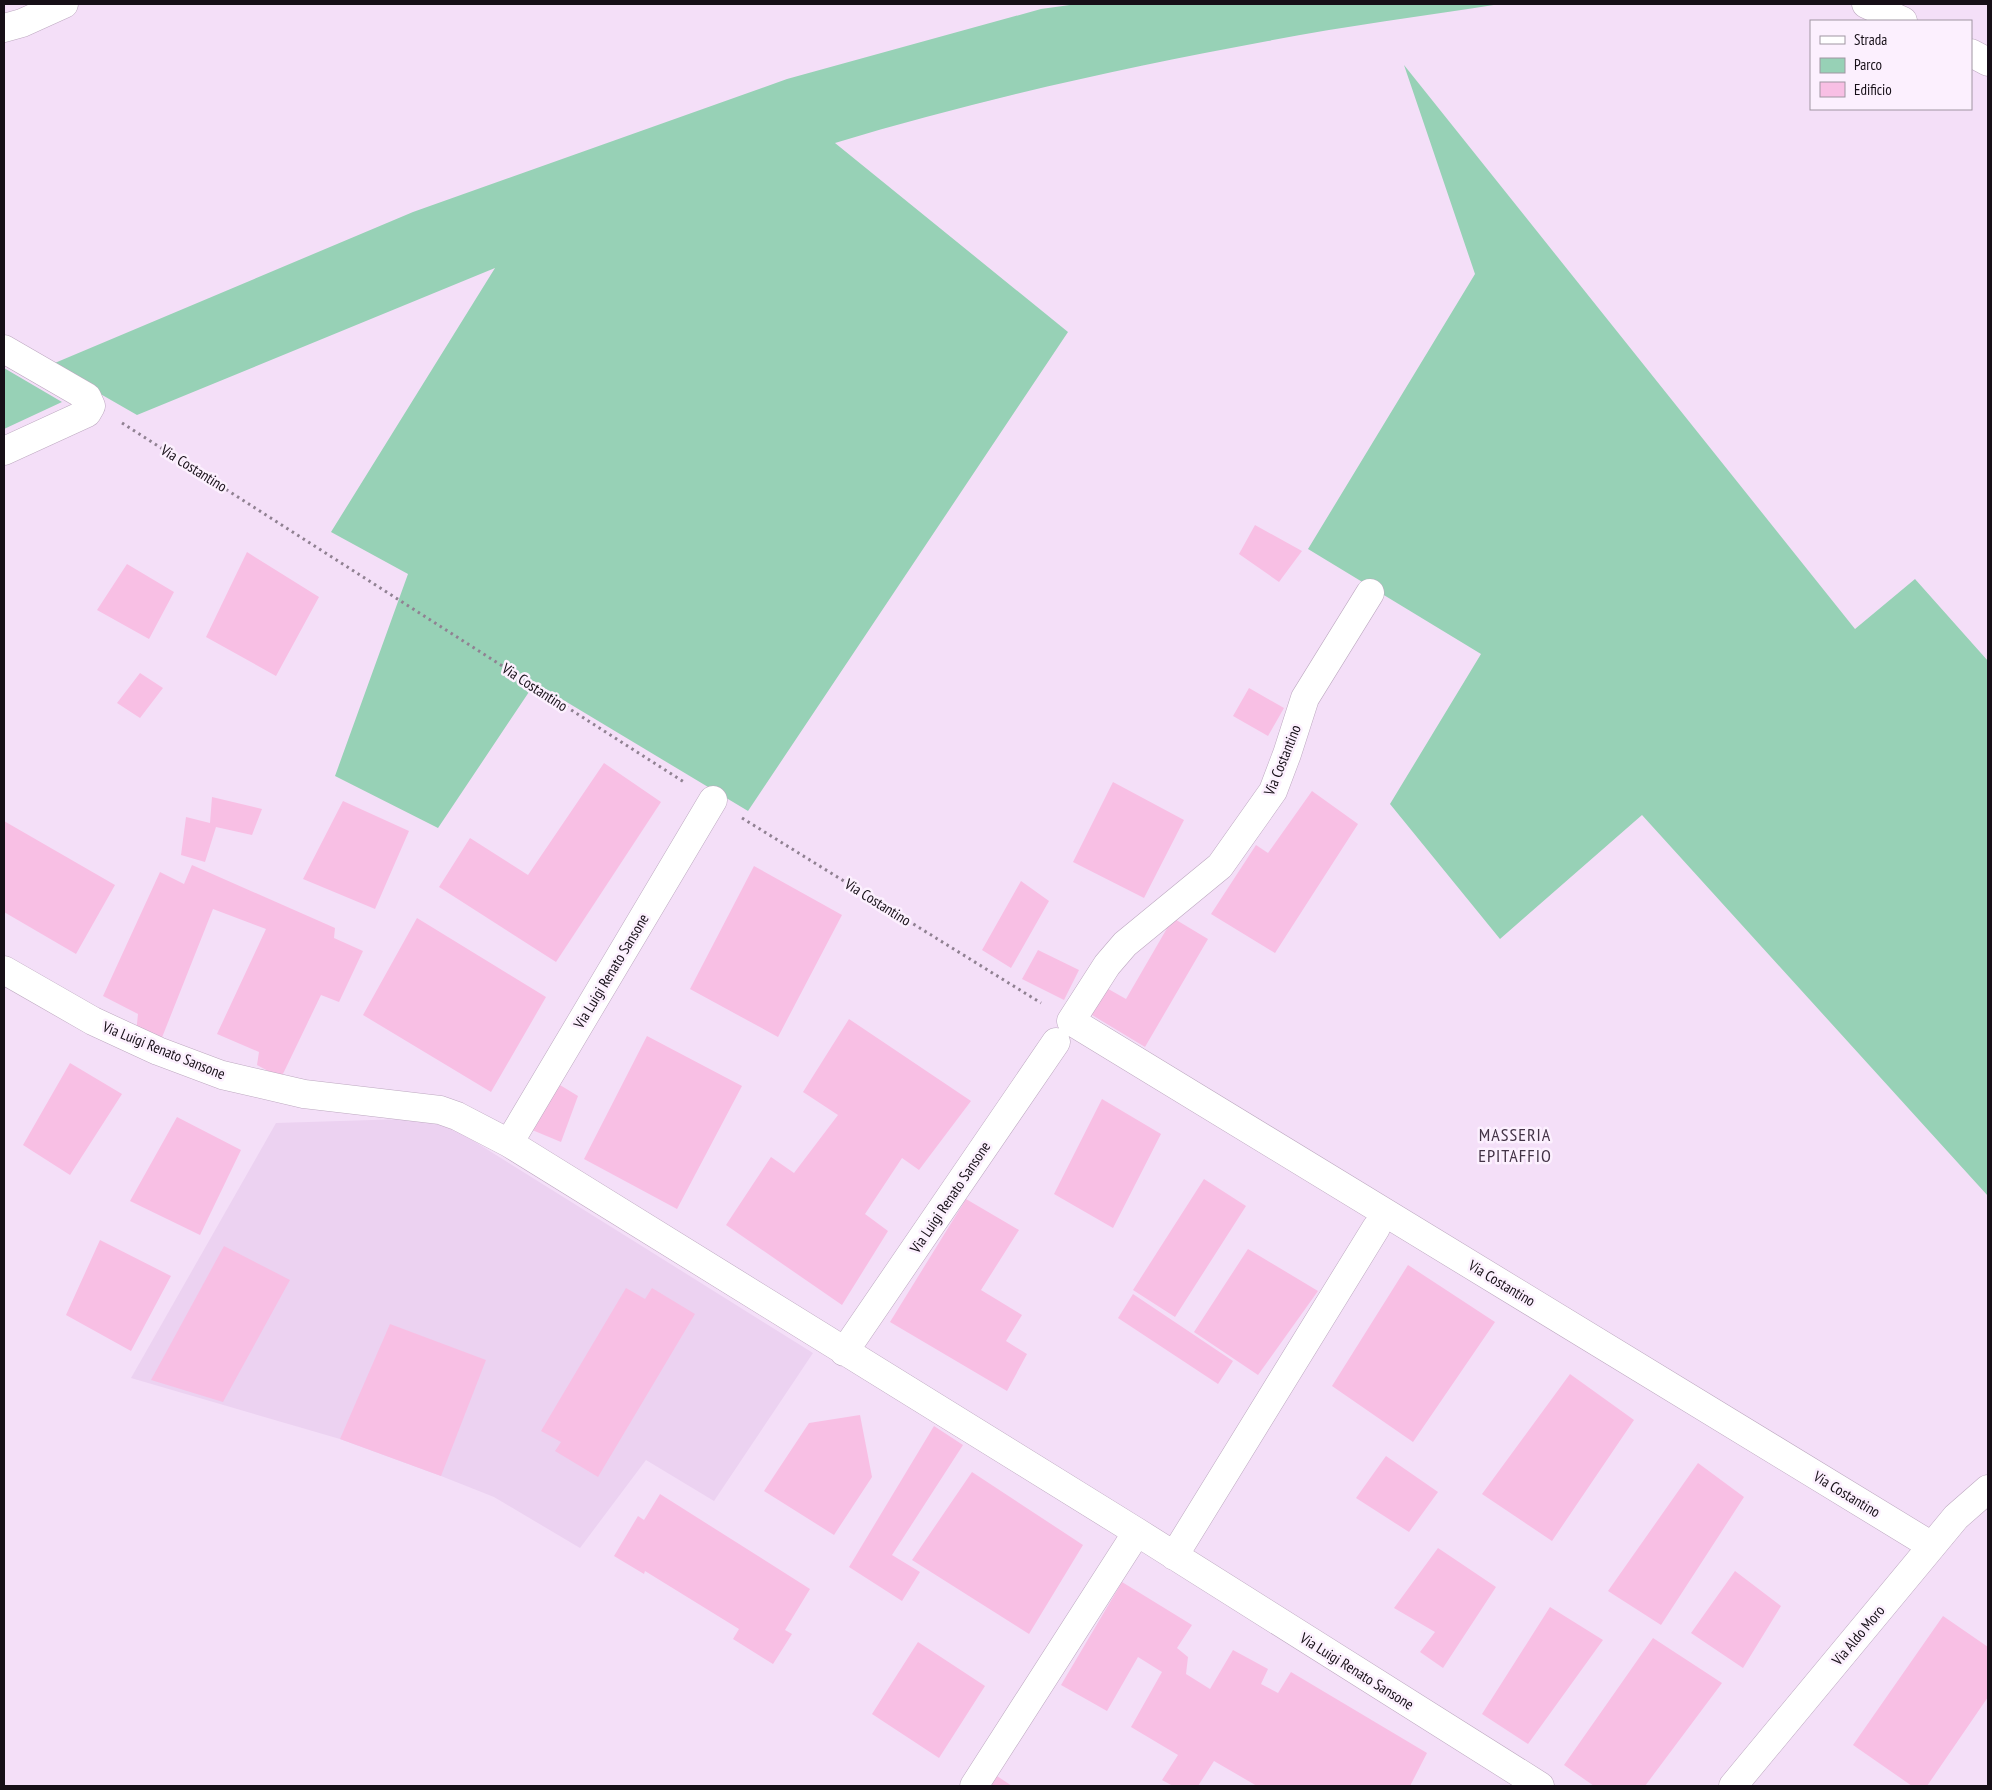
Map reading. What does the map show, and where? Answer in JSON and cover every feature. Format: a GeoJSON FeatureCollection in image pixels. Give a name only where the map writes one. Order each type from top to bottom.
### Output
{"type":"FeatureCollection","features":[{"type":"Feature","properties":{"kind":"street"},"geometry":{"type":"LineString","coordinates":[[4,28],[22,23],[64,4]]}},
{"type":"Feature","properties":{"kind":"street"},"geometry":{"type":"LineString","coordinates":[[1866,4],[1901,20]]}},
{"type":"Feature","properties":{"kind":"street"},"geometry":{"type":"LineString","coordinates":[[1972,54],[1988,62]]}},
{"type":"Feature","properties":{"kind":"street"},"geometry":{"type":"LineString","coordinates":[[4,349],[87,397],[91,406],[87,413],[4,451]]}},
{"type":"Feature","properties":{"kind":"street","name":"Via Costantino"},"geometry":{"type":"LineString","coordinates":[[1370,592],[1305,698],[1273,791],[1220,866],[1125,944],[1113,958],[1064,1032],[1932,1546]]}},
{"type":"Feature","properties":{"kind":"street","name":"Via Luigi Renato Sansone"},"geometry":{"type":"LineString","coordinates":[[508,1143],[713,800]]}},
{"type":"Feature","properties":{"kind":"street","name":"Via Luigi Renato Sansone"},"geometry":{"type":"LineString","coordinates":[[4,970],[93,1021],[158,1050],[222,1075],[304,1094],[440,1110],[457,1116],[508,1143],[1137,1532],[1540,1786]]}},
{"type":"Feature","properties":{"kind":"street","name":"Via Luigi Renato Sansone"},"geometry":{"type":"LineString","coordinates":[[844,1352],[1064,1032]]}},
{"type":"Feature","properties":{"kind":"street"},"geometry":{"type":"LineString","coordinates":[[1174,1556],[1376,1228]]}},
{"type":"Feature","properties":{"kind":"street","name":"Via Aldo Moro"},"geometry":{"type":"LineString","coordinates":[[1733,1786],[1956,1517],[1988,1489]]}},
{"type":"Feature","properties":{"kind":"street"},"geometry":{"type":"LineString","coordinates":[[974,1786],[1137,1532]]}},
{"type":"Feature","properties":{"kind":"path","name":"Via Costantino"},"geometry":{"type":"LineString","coordinates":[[91,406],[102,410],[713,800],[1064,1032]]}},
{"type":"Feature","properties":{"kind":"shaded area"},"geometry":{"type":"Polygon","coordinates":[[[437,1118],[813,1353],[714,1501],[646,1460],[580,1548],[494,1497],[441,1476],[340,1439],[131,1378],[276,1123],[437,1118]]]}},
{"type":"Feature","properties":{"kind":"green space"},"geometry":{"type":"Polygon","coordinates":[[[1077,4],[1500,4],[1326,31],[1159,62],[996,99],[835,143],[1068,332],[748,811],[535,683],[438,828],[335,776],[408,574],[331,532],[495,268],[137,415],[50,365],[413,212],[787,79],[1041,9],[1077,4]]]}},
{"type":"Feature","properties":{"kind":"green space"},"geometry":{"type":"Polygon","coordinates":[[[1404,65],[1855,629],[1915,579],[1988,661],[1988,1196],[1642,815],[1500,939],[1390,804],[1481,654],[1308,549],[1475,274],[1404,65]]]}},
{"type":"Feature","properties":{"kind":"green space"},"geometry":{"type":"Polygon","coordinates":[[[4,368],[62,402],[4,429],[4,368]]]}},
{"type":"Feature","properties":{"kind":"building"},"geometry":{"type":"Polygon","coordinates":[[[1255,525],[1302,551],[1279,582],[1239,554],[1255,525]]]}},
{"type":"Feature","properties":{"kind":"building"},"geometry":{"type":"Polygon","coordinates":[[[247,552],[319,597],[276,676],[206,637],[247,552]]]}},
{"type":"Feature","properties":{"kind":"building"},"geometry":{"type":"Polygon","coordinates":[[[127,564],[174,592],[149,639],[97,610],[127,564]]]}},
{"type":"Feature","properties":{"kind":"building"},"geometry":{"type":"Polygon","coordinates":[[[140,673],[163,688],[140,718],[117,703],[140,673]]]}},
{"type":"Feature","properties":{"kind":"building"},"geometry":{"type":"Polygon","coordinates":[[[1249,688],[1284,708],[1268,736],[1233,716],[1249,688]]]}},
{"type":"Feature","properties":{"kind":"building"},"geometry":{"type":"Polygon","coordinates":[[[604,763],[661,802],[556,962],[439,887],[470,838],[528,875],[604,763]]]}},
{"type":"Feature","properties":{"kind":"building"},"geometry":{"type":"Polygon","coordinates":[[[1113,782],[1184,820],[1144,898],[1073,862],[1113,782]]]}},
{"type":"Feature","properties":{"kind":"building"},"geometry":{"type":"Polygon","coordinates":[[[1312,791],[1358,824],[1275,953],[1211,914],[1256,845],[1268,853],[1312,791]]]}},
{"type":"Feature","properties":{"kind":"building"},"geometry":{"type":"Polygon","coordinates":[[[212,797],[262,809],[252,835],[216,827],[205,862],[181,855],[186,817],[210,823],[212,797]]]}},
{"type":"Feature","properties":{"kind":"building"},"geometry":{"type":"Polygon","coordinates":[[[343,801],[409,831],[375,909],[303,879],[343,801]]]}},
{"type":"Feature","properties":{"kind":"building"},"geometry":{"type":"Polygon","coordinates":[[[4,821],[115,885],[76,954],[4,912],[4,821]]]}},
{"type":"Feature","properties":{"kind":"building"},"geometry":{"type":"Polygon","coordinates":[[[192,865],[335,928],[334,938],[363,951],[339,1002],[321,995],[281,1078],[257,1065],[259,1052],[217,1034],[266,929],[213,909],[159,1045],[136,1033],[138,1014],[103,996],[160,872],[184,884],[192,865]]]}},
{"type":"Feature","properties":{"kind":"building"},"geometry":{"type":"Polygon","coordinates":[[[754,866],[842,915],[778,1037],[690,989],[754,866]]]}},
{"type":"Feature","properties":{"kind":"building"},"geometry":{"type":"Polygon","coordinates":[[[1021,881],[1049,901],[1011,968],[982,950],[1021,881]]]}},
{"type":"Feature","properties":{"kind":"building"},"geometry":{"type":"Polygon","coordinates":[[[417,918],[546,997],[491,1092],[363,1015],[417,918]]]}},
{"type":"Feature","properties":{"kind":"building"},"geometry":{"type":"Polygon","coordinates":[[[1173,918],[1208,939],[1145,1047],[1087,1012],[1103,986],[1126,999],[1173,918]]]}},
{"type":"Feature","properties":{"kind":"building"},"geometry":{"type":"Polygon","coordinates":[[[1038,950],[1079,970],[1064,1000],[1022,979],[1038,950]]]}},
{"type":"Feature","properties":{"kind":"building"},"geometry":{"type":"Polygon","coordinates":[[[849,1019],[971,1101],[919,1170],[902,1158],[865,1214],[888,1231],[842,1305],[726,1225],[771,1157],[794,1173],[838,1115],[803,1092],[849,1019]]]}},
{"type":"Feature","properties":{"kind":"building"},"geometry":{"type":"Polygon","coordinates":[[[647,1036],[742,1086],[677,1209],[584,1159],[647,1036]]]}},
{"type":"Feature","properties":{"kind":"building"},"geometry":{"type":"Polygon","coordinates":[[[70,1063],[122,1094],[70,1175],[23,1145],[70,1063]]]}},
{"type":"Feature","properties":{"kind":"building"},"geometry":{"type":"Polygon","coordinates":[[[555,1082],[578,1096],[561,1142],[525,1127],[555,1082]]]}},
{"type":"Feature","properties":{"kind":"building"},"geometry":{"type":"Polygon","coordinates":[[[1102,1099],[1161,1134],[1113,1228],[1054,1194],[1102,1099]]]}},
{"type":"Feature","properties":{"kind":"building"},"geometry":{"type":"Polygon","coordinates":[[[177,1117],[241,1150],[200,1235],[130,1201],[177,1117]]]}},
{"type":"Feature","properties":{"kind":"building"},"geometry":{"type":"Polygon","coordinates":[[[1204,1179],[1246,1206],[1175,1317],[1133,1290],[1204,1179]]]}},
{"type":"Feature","properties":{"kind":"building"},"geometry":{"type":"Polygon","coordinates":[[[966,1199],[1019,1230],[981,1290],[1022,1315],[1006,1341],[1027,1354],[1007,1391],[890,1322],[966,1199]]]}},
{"type":"Feature","properties":{"kind":"building"},"geometry":{"type":"Polygon","coordinates":[[[100,1240],[171,1276],[131,1351],[66,1315],[100,1240]]]}},
{"type":"Feature","properties":{"kind":"building"},"geometry":{"type":"Polygon","coordinates":[[[224,1246],[290,1280],[223,1402],[151,1380],[224,1246]]]}},
{"type":"Feature","properties":{"kind":"building"},"geometry":{"type":"Polygon","coordinates":[[[1248,1249],[1318,1291],[1258,1375],[1194,1332],[1248,1249]]]}},
{"type":"Feature","properties":{"kind":"building"},"geometry":{"type":"Polygon","coordinates":[[[1408,1265],[1495,1322],[1413,1442],[1332,1386],[1408,1265]]]}},
{"type":"Feature","properties":{"kind":"building"},"geometry":{"type":"Polygon","coordinates":[[[626,1288],[645,1299],[652,1288],[695,1314],[598,1477],[555,1451],[561,1442],[541,1431],[626,1288]]]}},
{"type":"Feature","properties":{"kind":"building"},"geometry":{"type":"Polygon","coordinates":[[[1133,1294],[1233,1361],[1218,1384],[1118,1318],[1133,1294]]]}},
{"type":"Feature","properties":{"kind":"building"},"geometry":{"type":"Polygon","coordinates":[[[390,1324],[486,1360],[441,1476],[340,1439],[390,1324]]]}},
{"type":"Feature","properties":{"kind":"building"},"geometry":{"type":"Polygon","coordinates":[[[1570,1374],[1634,1420],[1552,1541],[1482,1494],[1570,1374]]]}},
{"type":"Feature","properties":{"kind":"building"},"geometry":{"type":"Polygon","coordinates":[[[860,1415],[872,1477],[834,1535],[764,1491],[809,1423],[860,1415]]]}},
{"type":"Feature","properties":{"kind":"building"},"geometry":{"type":"Polygon","coordinates":[[[934,1426],[963,1445],[892,1555],[920,1572],[902,1601],[849,1567],[934,1426]]]}},
{"type":"Feature","properties":{"kind":"building"},"geometry":{"type":"Polygon","coordinates":[[[1386,1456],[1438,1492],[1409,1532],[1356,1498],[1386,1456]]]}},
{"type":"Feature","properties":{"kind":"building"},"geometry":{"type":"Polygon","coordinates":[[[1698,1463],[1744,1497],[1661,1625],[1608,1591],[1698,1463]]]}},
{"type":"Feature","properties":{"kind":"building"},"geometry":{"type":"Polygon","coordinates":[[[972,1472],[1083,1545],[1029,1634],[912,1560],[972,1472]]]}},
{"type":"Feature","properties":{"kind":"building"},"geometry":{"type":"Polygon","coordinates":[[[660,1494],[810,1589],[785,1630],[792,1634],[773,1664],[733,1639],[739,1629],[645,1571],[644,1574],[614,1556],[638,1516],[644,1520],[660,1494]]]}},
{"type":"Feature","properties":{"kind":"building"},"geometry":{"type":"Polygon","coordinates":[[[1438,1548],[1496,1587],[1443,1668],[1420,1652],[1435,1632],[1394,1608],[1438,1548]]]}},
{"type":"Feature","properties":{"kind":"building"},"geometry":{"type":"Polygon","coordinates":[[[1735,1571],[1781,1606],[1743,1668],[1691,1633],[1735,1571]]]}},
{"type":"Feature","properties":{"kind":"building"},"geometry":{"type":"Polygon","coordinates":[[[1122,1582],[1192,1625],[1177,1648],[1188,1657],[1186,1674],[1210,1689],[1233,1650],[1268,1669],[1261,1684],[1278,1693],[1291,1672],[1427,1753],[1410,1786],[1257,1786],[1214,1761],[1198,1786],[1173,1786],[1162,1780],[1178,1755],[1131,1727],[1162,1672],[1138,1657],[1107,1711],[1061,1685],[1122,1582]]]}},
{"type":"Feature","properties":{"kind":"building"},"geometry":{"type":"Polygon","coordinates":[[[1550,1607],[1603,1640],[1528,1744],[1482,1714],[1550,1607]]]}},
{"type":"Feature","properties":{"kind":"building"},"geometry":{"type":"Polygon","coordinates":[[[1943,1616],[1988,1647],[1988,1697],[1927,1786],[1912,1786],[1853,1745],[1943,1616]]]}},
{"type":"Feature","properties":{"kind":"building"},"geometry":{"type":"Polygon","coordinates":[[[1653,1638],[1722,1683],[1645,1786],[1594,1786],[1564,1765],[1653,1638]]]}},
{"type":"Feature","properties":{"kind":"building"},"geometry":{"type":"Polygon","coordinates":[[[918,1642],[985,1686],[939,1758],[872,1714],[918,1642]]]}},
{"type":"Feature","properties":{"kind":"building"},"geometry":{"type":"Polygon","coordinates":[[[994,1774],[1012,1786],[987,1786],[994,1774]]]}},
{"type":"Feature","properties":{"kind":"district","name":"MASSERIA EPITAFFIO"},"geometry":{"type":"Point","coordinates":[1515,1144]}}]}
